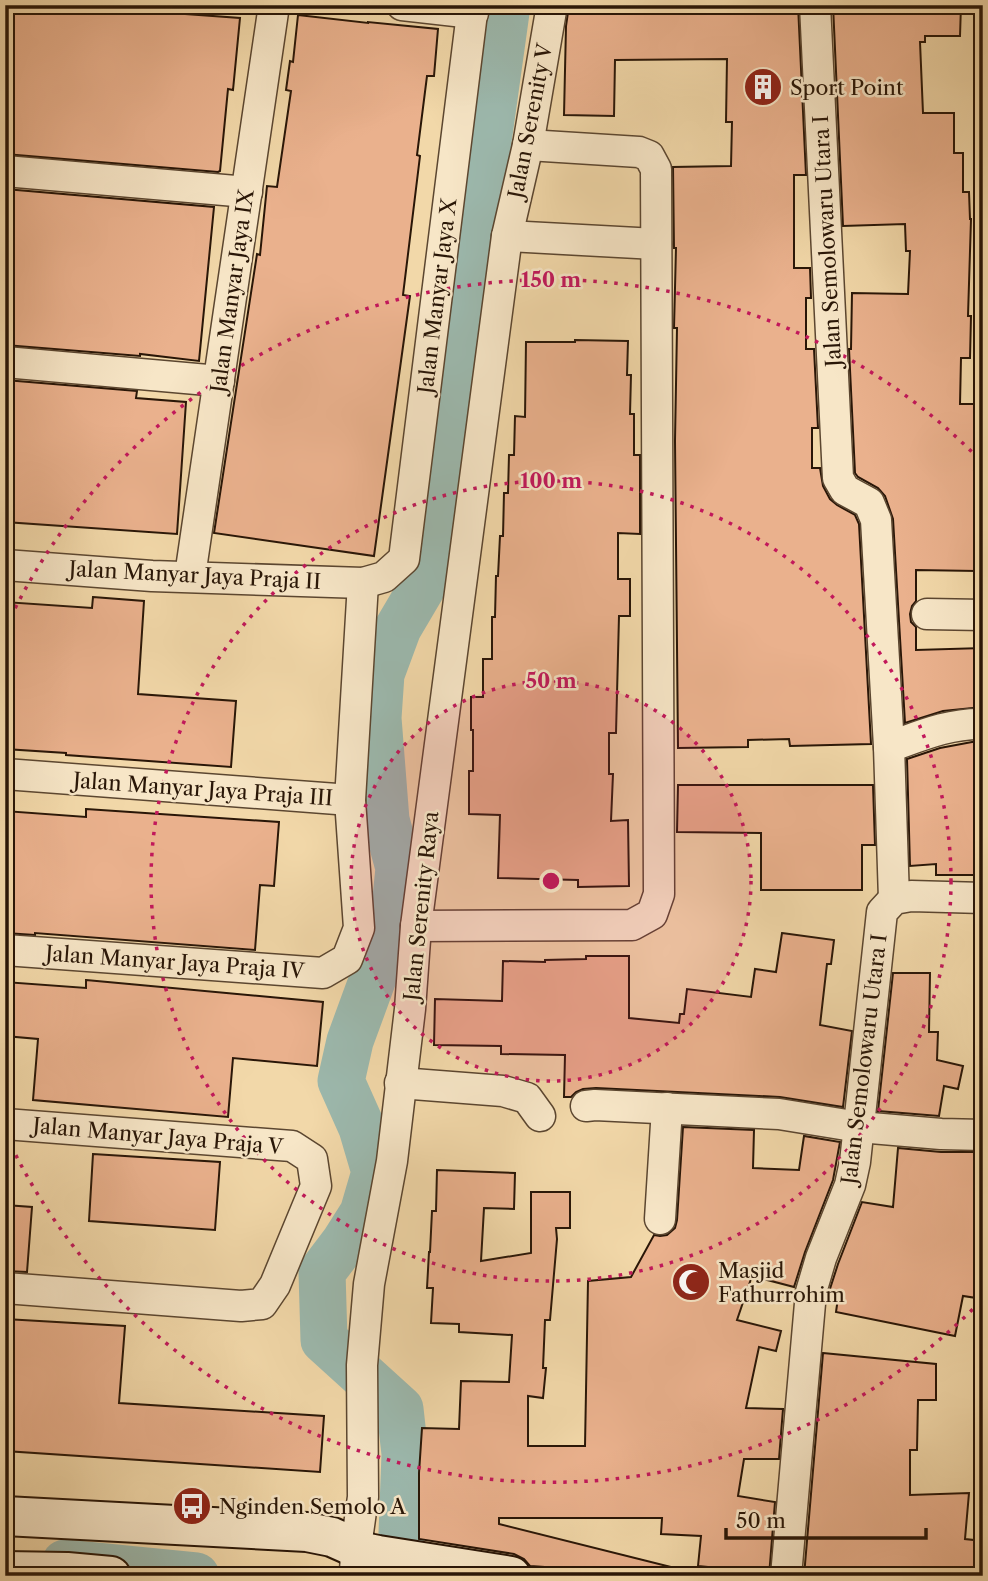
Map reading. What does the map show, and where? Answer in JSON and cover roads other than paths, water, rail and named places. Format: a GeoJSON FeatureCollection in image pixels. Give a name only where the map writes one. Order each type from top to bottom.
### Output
{"type":"FeatureCollection","features":[{"type":"Feature","properties":{"kind":"main road"},"geometry":{"type":"LineString","coordinates":[[5,1516],[307,1532],[332,1537],[372,1560],[511,1576]]}},
{"type":"Feature","properties":{"kind":"main road"},"geometry":{"type":"LineString","coordinates":[[5,1571],[111,1576]]}},
{"type":"Feature","properties":{"kind":"street","name":"Jalan Manyar Jaya IX"},"geometry":{"type":"LineString","coordinates":[[190,576],[274,5]]}},
{"type":"Feature","properties":{"kind":"street"},"geometry":{"type":"LineString","coordinates":[[402,5],[473,9]]}},
{"type":"Feature","properties":{"kind":"street","name":"Jalan Serenity V"},"geometry":{"type":"LineString","coordinates":[[507,236],[528,145],[552,5]]}},
{"type":"Feature","properties":{"kind":"street","name":"Jalan Semolowaru Utara I"},"geometry":{"type":"LineString","coordinates":[[786,1576],[811,1292],[821,1258],[850,1185],[888,906],[889,747],[876,520],[869,503],[845,490],[838,478],[816,5]]}},
{"type":"Feature","properties":{"kind":"street","name":"Jalan Manyar Jaya X"},"geometry":{"type":"LineString","coordinates":[[373,580],[404,559],[473,9]]}},
{"type":"Feature","properties":{"kind":"street"},"geometry":{"type":"LineString","coordinates":[[416,926],[632,925],[652,914],[659,894],[656,169],[649,156],[639,152],[528,145]]}},
{"type":"Feature","properties":{"kind":"street"},"geometry":{"type":"LineString","coordinates":[[5,172],[247,191]]}},
{"type":"Feature","properties":{"kind":"street"},"geometry":{"type":"LineString","coordinates":[[507,236],[656,244]]}},
{"type":"Feature","properties":{"kind":"street","name":"Jalan Serenity Raya"},"geometry":{"type":"LineString","coordinates":[[372,1560],[363,1497],[362,1365],[369,1284],[393,1161],[410,1009],[416,926],[507,236]]}},
{"type":"Feature","properties":{"kind":"street"},"geometry":{"type":"LineString","coordinates":[[5,362],[219,381]]}},
{"type":"Feature","properties":{"kind":"street","name":"Jalan Manyar Jaya Praja II"},"geometry":{"type":"LineString","coordinates":[[5,565],[152,576],[373,580]]}},
{"type":"Feature","properties":{"kind":"street","name":"Jalan Manyar Jaya Praja III"},"geometry":{"type":"LineString","coordinates":[[5,774],[351,800],[373,580]]}},
{"type":"Feature","properties":{"kind":"street"},"geometry":{"type":"LineString","coordinates":[[927,614],[983,615]]}},
{"type":"Feature","properties":{"kind":"street"},"geometry":{"type":"LineString","coordinates":[[889,747],[963,723],[983,724]]}},
{"type":"Feature","properties":{"kind":"street","name":"Jalan Manyar Jaya Praja IV"},"geometry":{"type":"LineString","coordinates":[[5,950],[324,973],[347,960],[359,928],[351,800]]}},
{"type":"Feature","properties":{"kind":"street"},"geometry":{"type":"LineString","coordinates":[[888,906],[911,896],[983,898]]}},
{"type":"Feature","properties":{"kind":"street"},"geometry":{"type":"LineString","coordinates":[[400,1083],[503,1091],[527,1098],[540,1116]]}},
{"type":"Feature","properties":{"kind":"street"},"geometry":{"type":"LineString","coordinates":[[586,1106],[779,1114],[859,1127],[941,1135],[983,1135]]}},
{"type":"Feature","properties":{"kind":"street"},"geometry":{"type":"LineString","coordinates":[[660,1219],[667,1108]]}},
{"type":"Feature","properties":{"kind":"street","name":"Jalan Manyar Jaya Praja V"},"geometry":{"type":"LineString","coordinates":[[5,1124],[292,1146],[312,1159],[316,1186],[275,1286],[262,1304],[241,1306],[5,1288]]}},
{"type":"Feature","properties":{"kind":"waterway"},"geometry":{"type":"LineString","coordinates":[[402,1533],[405,1454],[400,1409],[324,1340],[322,1272],[363,1213],[375,1172],[362,1128],[341,1081],[350,1041],[380,959],[395,908],[399,868],[386,820],[378,718],[381,674],[398,628],[431,572],[438,501],[507,5]]}},
{"type":"Feature","properties":{"kind":"waterway"},"geometry":{"type":"LineString","coordinates":[[65,1563],[196,1576]]}},
{"type":"Feature","properties":{"kind":"place","name":"Sport Point"},"geometry":{"type":"Point","coordinates":[763,87]}},
{"type":"Feature","properties":{"kind":"place","name":"Masjid Fathurrohim"},"geometry":{"type":"Point","coordinates":[691,1282]}},
{"type":"Feature","properties":{"kind":"place","name":"Nginden Semolo A"},"geometry":{"type":"Point","coordinates":[192,1506]}}]}
